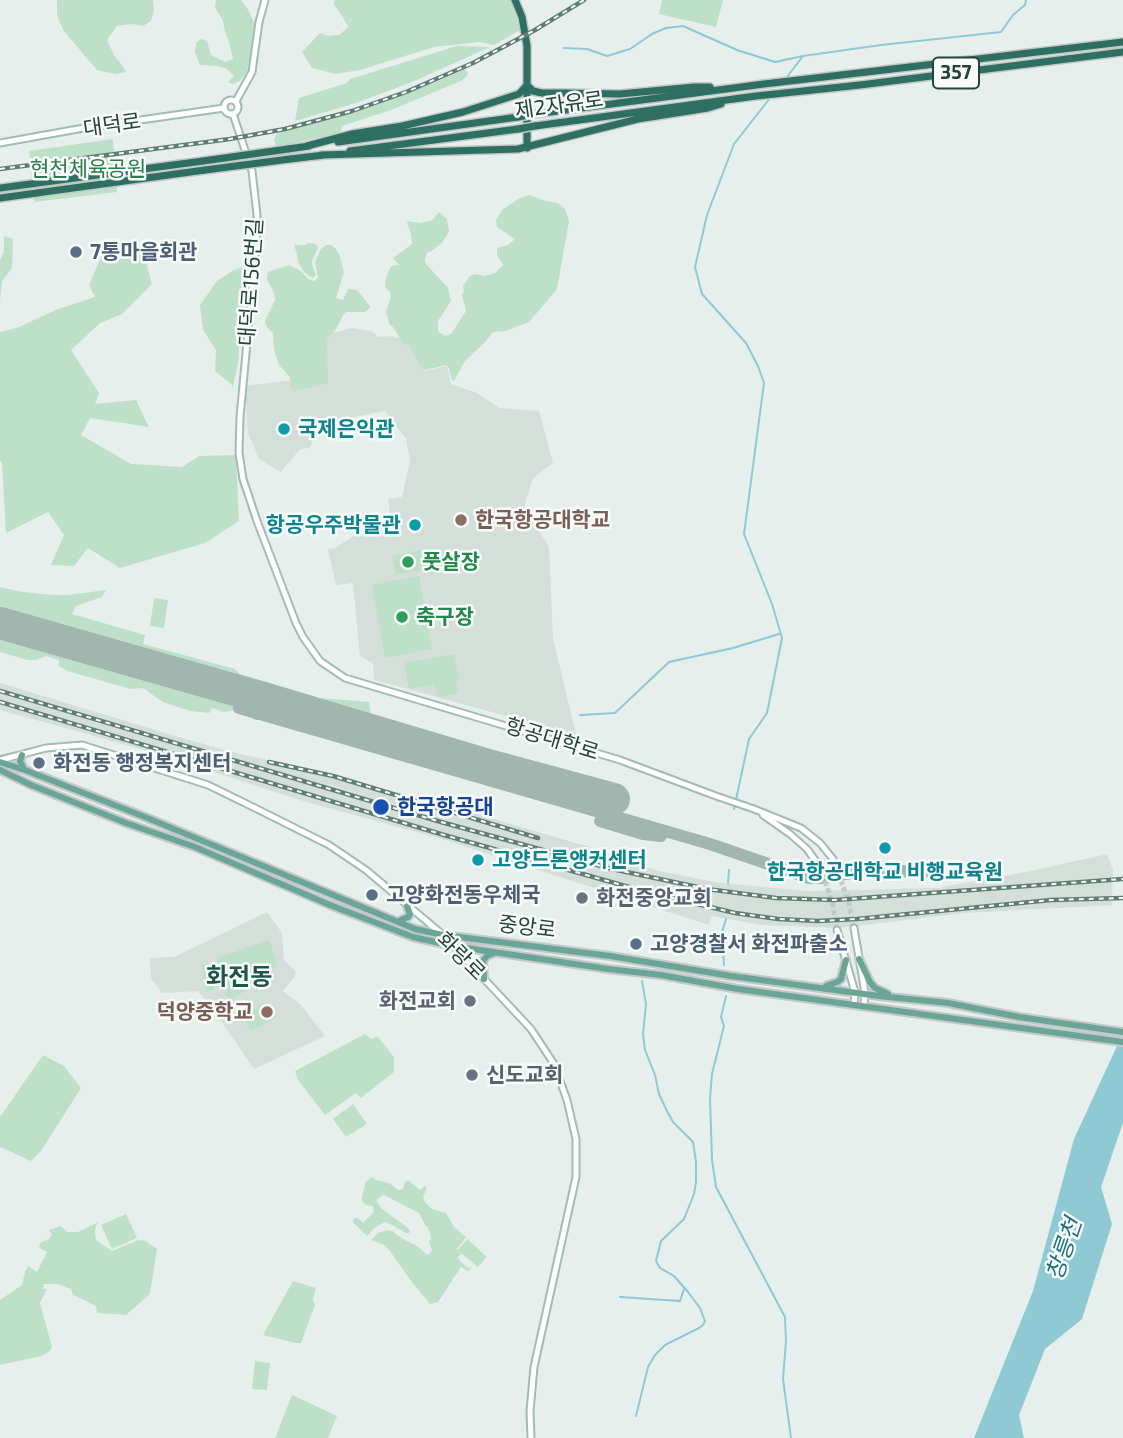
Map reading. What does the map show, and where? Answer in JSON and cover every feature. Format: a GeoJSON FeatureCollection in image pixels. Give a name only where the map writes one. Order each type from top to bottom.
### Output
{"type":"FeatureCollection","features":[{"type":"Feature","properties":{"kind":"highway"},"geometry":{"type":"LineString","coordinates":[[514,0],[522,17],[527,46],[527,148]]}},
{"type":"Feature","properties":{"kind":"highway","name":"제2자유로"},"geometry":{"type":"LineString","coordinates":[[0,188],[739,87],[1123,42]]}},
{"type":"Feature","properties":{"kind":"highway","name":"제2자유로"},"geometry":{"type":"LineString","coordinates":[[0,198],[739,98],[1123,52]]}},
{"type":"Feature","properties":{"kind":"highway"},"geometry":{"type":"LineString","coordinates":[[527,85],[533,91],[542,93],[575,94],[739,87]]}},
{"type":"Feature","properties":{"kind":"highway"},"geometry":{"type":"LineString","coordinates":[[307,146],[352,134],[463,112],[519,94],[527,85]]}},
{"type":"Feature","properties":{"kind":"highway"},"geometry":{"type":"LineString","coordinates":[[321,155],[527,148],[638,119],[708,108],[739,98]]}},
{"type":"Feature","properties":{"kind":"main road"},"geometry":{"type":"LineString","coordinates":[[22,755],[20,763],[25,770]]}},
{"type":"Feature","properties":{"kind":"main road","name":"중앙로"},"geometry":{"type":"LineString","coordinates":[[0,761],[145,817],[415,929],[731,976],[948,1003],[1019,1017],[1123,1032]]}},
{"type":"Feature","properties":{"kind":"main road","name":"중앙로"},"geometry":{"type":"LineString","coordinates":[[0,770],[31,785],[135,827],[195,847],[413,937],[453,946],[661,975],[738,989],[1123,1042]]}},
{"type":"Feature","properties":{"kind":"main road"},"geometry":{"type":"LineString","coordinates":[[397,921],[408,918],[410,914],[407,906]]}},
{"type":"Feature","properties":{"kind":"main road"},"geometry":{"type":"LineString","coordinates":[[484,979],[484,958],[492,953],[501,953]]}},
{"type":"Feature","properties":{"kind":"main road"},"geometry":{"type":"LineString","coordinates":[[859,958],[875,988],[897,998]]}},
{"type":"Feature","properties":{"kind":"main road"},"geometry":{"type":"LineString","coordinates":[[819,987],[841,979],[846,960]]}},
{"type":"Feature","properties":{"kind":"street"},"geometry":{"type":"LineString","coordinates":[[236,101],[229,100],[225,103],[227,113],[233,114],[237,111],[236,101],[252,72],[265,0]]}},
{"type":"Feature","properties":{"kind":"street","name":"대덕로"},"geometry":{"type":"LineString","coordinates":[[0,143],[224,108]]}},
{"type":"Feature","properties":{"kind":"street","name":"대덕로156번길"},"geometry":{"type":"LineString","coordinates":[[233,114],[252,171],[257,215],[257,247],[240,417],[239,453],[243,479],[303,637],[320,660],[345,678],[374,688]]}},
{"type":"Feature","properties":{"kind":"street","name":"항공대학로"},"geometry":{"type":"LineString","coordinates":[[374,688],[620,760],[754,809]]}},
{"type":"Feature","properties":{"kind":"street","name":"화랑로"},"geometry":{"type":"LineString","coordinates":[[0,761],[46,748],[82,745],[208,785],[329,845],[366,870],[443,935],[531,1029],[554,1064],[567,1100],[576,1139],[576,1177],[534,1367],[530,1411],[531,1438]]}},
{"type":"Feature","properties":{"kind":"street"},"geometry":{"type":"LineString","coordinates":[[754,809],[801,828],[820,843],[832,859]]}},
{"type":"Feature","properties":{"kind":"street"},"geometry":{"type":"LineString","coordinates":[[754,809],[790,834],[807,849],[820,867]]}},
{"type":"Feature","properties":{"kind":"street"},"geometry":{"type":"LineString","coordinates":[[854,928],[865,993],[864,1005]]}},
{"type":"Feature","properties":{"kind":"street"},"geometry":{"type":"LineString","coordinates":[[837,930],[855,992],[854,1004]]}},
{"type":"Feature","properties":{"kind":"shaded area","name":"한국항공대학교"},"geometry":{"type":"Polygon","coordinates":[[[352,328],[372,331],[378,337],[416,341],[424,371],[447,366],[451,384],[477,393],[499,408],[539,411],[553,463],[533,478],[524,507],[549,547],[553,638],[576,735],[374,680],[373,663],[360,656],[353,583],[336,585],[328,549],[335,548],[358,533],[393,537],[388,499],[402,497],[410,461],[406,439],[385,411],[318,424],[310,448],[300,449],[281,472],[259,459],[248,433],[245,386],[327,376],[324,335],[352,328]]]}},
{"type":"Feature","properties":{"kind":"shaded area"},"geometry":{"type":"Polygon","coordinates":[[[0,683],[232,752],[328,774],[470,812],[586,846],[659,871],[720,883],[809,891],[938,888],[1107,854],[1113,870],[1112,905],[965,913],[839,928],[762,925],[712,916],[709,925],[442,839],[303,801],[156,753],[0,710],[0,683]]]}},
{"type":"Feature","properties":{"kind":"shaded area"},"geometry":{"type":"Polygon","coordinates":[[[267,912],[282,933],[284,960],[296,972],[283,991],[301,1005],[325,1036],[254,1069],[198,991],[162,993],[151,978],[150,958],[174,957],[267,912]]]}},
{"type":"Feature","properties":{"kind":"green space"},"geometry":{"type":"Polygon","coordinates":[[[57,0],[153,0],[151,21],[143,26],[117,26],[107,40],[126,72],[115,74],[97,70],[63,30],[57,15],[57,0]]]}},
{"type":"Feature","properties":{"kind":"green space"},"geometry":{"type":"Polygon","coordinates":[[[216,0],[241,0],[255,24],[247,72],[240,81],[232,84],[228,82],[234,76],[227,69],[200,65],[195,52],[196,43],[201,39],[207,41],[211,55],[225,62],[233,59],[223,21],[215,7],[216,0]]]}},
{"type":"Feature","properties":{"kind":"green space"},"geometry":{"type":"Polygon","coordinates":[[[334,0],[512,0],[517,7],[522,29],[494,45],[480,42],[434,47],[360,70],[335,74],[312,68],[302,52],[320,33],[328,36],[339,35],[348,27],[334,5],[334,0]]]}},
{"type":"Feature","properties":{"kind":"green space"},"geometry":{"type":"Polygon","coordinates":[[[662,0],[723,0],[716,27],[659,14],[662,0]]]}},
{"type":"Feature","properties":{"kind":"green space"},"geometry":{"type":"Polygon","coordinates":[[[457,46],[490,47],[412,82],[356,103],[295,121],[299,98],[347,83],[350,79],[457,46]]]}},
{"type":"Feature","properties":{"kind":"green space"},"geometry":{"type":"Polygon","coordinates":[[[465,69],[468,74],[463,80],[391,110],[342,126],[341,133],[276,146],[274,139],[277,133],[362,109],[465,69]]]}},
{"type":"Feature","properties":{"kind":"green space","name":"현천체육공원"},"geometry":{"type":"Polygon","coordinates":[[[113,139],[117,192],[34,202],[29,151],[113,139]]]}},
{"type":"Feature","properties":{"kind":"green space"},"geometry":{"type":"Polygon","coordinates":[[[529,195],[558,203],[565,209],[569,221],[557,289],[529,322],[506,331],[493,332],[465,361],[454,381],[446,365],[425,370],[421,368],[409,345],[403,344],[390,325],[386,312],[391,296],[385,287],[386,278],[391,266],[399,265],[393,258],[412,244],[408,221],[431,221],[439,212],[447,219],[449,231],[442,243],[427,252],[425,261],[448,288],[451,301],[438,321],[438,331],[445,336],[451,334],[466,311],[463,286],[470,276],[495,273],[503,265],[497,255],[497,248],[508,245],[515,239],[497,227],[496,220],[502,210],[529,195]]]}},
{"type":"Feature","properties":{"kind":"green space"},"geometry":{"type":"Polygon","coordinates":[[[4,236],[13,239],[12,268],[2,281],[0,301],[0,260],[4,252],[4,236]]]}},
{"type":"Feature","properties":{"kind":"green space"},"geometry":{"type":"Polygon","coordinates":[[[316,244],[318,248],[312,261],[316,275],[313,278],[304,272],[298,262],[294,245],[316,244]]]}},
{"type":"Feature","properties":{"kind":"green space"},"geometry":{"type":"Polygon","coordinates":[[[326,245],[336,249],[344,272],[336,298],[343,300],[348,289],[357,290],[370,308],[365,312],[346,312],[327,340],[328,383],[294,391],[289,376],[279,365],[274,350],[273,333],[266,326],[265,321],[275,300],[267,279],[268,272],[289,265],[314,281],[318,278],[315,262],[326,245]]]}},
{"type":"Feature","properties":{"kind":"green space"},"geometry":{"type":"Polygon","coordinates":[[[115,246],[144,255],[152,284],[122,314],[100,323],[71,350],[99,393],[95,404],[136,400],[149,427],[90,418],[81,435],[131,464],[182,467],[199,456],[236,455],[239,521],[205,543],[120,568],[88,548],[74,566],[51,565],[64,535],[48,512],[6,533],[0,461],[0,332],[95,297],[89,285],[102,255],[115,246]]]}},
{"type":"Feature","properties":{"kind":"green space"},"geometry":{"type":"Polygon","coordinates":[[[249,265],[233,386],[215,371],[216,350],[203,330],[200,305],[217,281],[234,270],[249,265]]]}},
{"type":"Feature","properties":{"kind":"green space","name":"풋살장"},"geometry":{"type":"Polygon","coordinates":[[[420,550],[424,569],[396,575],[392,556],[420,550]]]}},
{"type":"Feature","properties":{"kind":"green space","name":"축구장"},"geometry":{"type":"Polygon","coordinates":[[[419,576],[432,649],[385,658],[372,585],[419,576]]]}},
{"type":"Feature","properties":{"kind":"green space"},"geometry":{"type":"Polygon","coordinates":[[[0,587],[54,595],[106,590],[102,597],[76,606],[72,614],[145,635],[143,644],[235,669],[240,674],[320,698],[369,702],[369,722],[0,614],[0,587]]]}},
{"type":"Feature","properties":{"kind":"green space"},"geometry":{"type":"Polygon","coordinates":[[[154,598],[168,600],[164,628],[150,626],[154,598]]]}},
{"type":"Feature","properties":{"kind":"green space"},"geometry":{"type":"Polygon","coordinates":[[[0,628],[247,700],[244,705],[237,704],[234,710],[224,712],[212,708],[209,713],[190,711],[163,702],[143,688],[131,689],[67,671],[59,666],[59,660],[46,656],[28,660],[0,652],[0,628]]]}},
{"type":"Feature","properties":{"kind":"green space"},"geometry":{"type":"Polygon","coordinates":[[[454,654],[459,693],[437,697],[434,685],[409,689],[404,663],[454,654]]]}},
{"type":"Feature","properties":{"kind":"green space"},"geometry":{"type":"Polygon","coordinates":[[[269,940],[277,965],[229,1003],[217,958],[269,940]]]}},
{"type":"Feature","properties":{"kind":"green space"},"geometry":{"type":"Polygon","coordinates":[[[212,964],[214,990],[206,992],[202,965],[212,964]]]}},
{"type":"Feature","properties":{"kind":"green space"},"geometry":{"type":"Polygon","coordinates":[[[267,1002],[277,1017],[251,1031],[242,1016],[267,1002]]]}},
{"type":"Feature","properties":{"kind":"green space"},"geometry":{"type":"Polygon","coordinates":[[[365,1034],[371,1039],[378,1037],[394,1057],[394,1072],[361,1098],[356,1093],[325,1115],[298,1080],[295,1071],[365,1034]]]}},
{"type":"Feature","properties":{"kind":"green space"},"geometry":{"type":"Polygon","coordinates":[[[43,1055],[64,1066],[81,1088],[41,1151],[31,1161],[0,1147],[0,1117],[43,1055]]]}},
{"type":"Feature","properties":{"kind":"green space"},"geometry":{"type":"Polygon","coordinates":[[[353,1104],[367,1124],[346,1137],[333,1119],[353,1104]]]}},
{"type":"Feature","properties":{"kind":"green space"},"geometry":{"type":"Polygon","coordinates":[[[373,1177],[398,1190],[403,1189],[405,1182],[409,1181],[420,1190],[425,1186],[425,1202],[432,1209],[446,1213],[454,1227],[466,1237],[457,1249],[467,1239],[487,1257],[478,1267],[458,1251],[461,1254],[457,1258],[468,1268],[472,1267],[468,1271],[461,1267],[438,1302],[430,1304],[390,1251],[384,1245],[371,1240],[378,1233],[392,1231],[429,1254],[432,1250],[429,1242],[431,1238],[419,1213],[384,1195],[377,1199],[377,1202],[382,1209],[408,1228],[409,1233],[385,1222],[367,1236],[353,1222],[354,1218],[358,1218],[363,1223],[374,1212],[373,1206],[362,1201],[366,1181],[373,1177]]]}},
{"type":"Feature","properties":{"kind":"green space"},"geometry":{"type":"Polygon","coordinates":[[[126,1214],[137,1238],[112,1249],[101,1225],[126,1214]]]}},
{"type":"Feature","properties":{"kind":"green space"},"geometry":{"type":"Polygon","coordinates":[[[99,1222],[95,1231],[96,1240],[112,1251],[138,1240],[146,1241],[157,1249],[150,1294],[126,1315],[97,1313],[96,1306],[73,1295],[71,1289],[58,1284],[44,1284],[43,1289],[47,1289],[40,1303],[52,1347],[50,1351],[42,1356],[0,1365],[0,1300],[22,1285],[28,1266],[37,1272],[47,1252],[39,1248],[41,1242],[52,1235],[49,1230],[61,1226],[67,1232],[78,1232],[99,1222]]]}},
{"type":"Feature","properties":{"kind":"green space"},"geometry":{"type":"Polygon","coordinates":[[[293,1281],[316,1288],[313,1299],[315,1305],[301,1343],[263,1335],[293,1281]]]}},
{"type":"Feature","properties":{"kind":"green space"},"geometry":{"type":"Polygon","coordinates":[[[255,1361],[270,1363],[267,1390],[252,1389],[255,1361]]]}},
{"type":"Feature","properties":{"kind":"green space"},"geometry":{"type":"Polygon","coordinates":[[[292,1395],[337,1416],[328,1438],[275,1438],[292,1395]]]}},
{"type":"Feature","properties":{"kind":"water","name":"창릉천"},"geometry":{"type":"Polygon","coordinates":[[[1123,1033],[1123,1123],[1101,1187],[1112,1224],[1082,1319],[1045,1349],[1019,1415],[1024,1438],[974,1438],[1033,1291],[1074,1139],[1123,1033]]]}},
{"type":"Feature","properties":{"kind":"waterway"},"geometry":{"type":"LineString","coordinates":[[787,77],[803,56],[1001,32],[1013,15],[1025,5],[1026,0]]}},
{"type":"Feature","properties":{"kind":"waterway"},"geometry":{"type":"LineString","coordinates":[[564,48],[587,49],[607,56],[630,49],[666,28],[683,26],[737,50],[775,62],[803,56]]}},
{"type":"Feature","properties":{"kind":"waterway"},"geometry":{"type":"LineString","coordinates":[[734,809],[749,739],[767,713],[782,638],[772,604],[744,534],[764,383],[746,343],[702,294],[695,267],[707,215],[734,144],[770,98]]}},
{"type":"Feature","properties":{"kind":"waterway"},"geometry":{"type":"LineString","coordinates":[[580,715],[615,713],[669,662],[733,648],[779,634]]}},
{"type":"Feature","properties":{"kind":"waterway"},"geometry":{"type":"LineString","coordinates":[[728,883],[729,870]]}},
{"type":"Feature","properties":{"kind":"waterway"},"geometry":{"type":"LineString","coordinates":[[724,965],[722,932],[726,919]]}},
{"type":"Feature","properties":{"kind":"waterway"},"geometry":{"type":"LineString","coordinates":[[636,1416],[648,1367],[655,1355],[665,1345],[699,1328],[705,1321],[700,1308],[688,1292],[674,1276],[660,1268],[656,1261],[661,1241],[684,1219],[694,1194],[696,1162],[693,1142],[668,1113],[645,1050],[643,1034],[646,1004],[642,981]]}},
{"type":"Feature","properties":{"kind":"waterway"},"geometry":{"type":"LineString","coordinates":[[726,996],[721,1017],[724,1026],[712,1074],[712,1160],[716,1187],[785,1317],[783,1379],[791,1438]]}},
{"type":"Feature","properties":{"kind":"waterway"},"geometry":{"type":"LineString","coordinates":[[620,1297],[680,1301],[684,1289]]}},
{"type":"Feature","properties":{"kind":"taxiway"},"geometry":{"type":"LineString","coordinates":[[249,694],[257,714]]}},
{"type":"Feature","properties":{"kind":"taxiway"},"geometry":{"type":"LineString","coordinates":[[239,708],[710,844],[809,878],[871,870],[924,872]]}},
{"type":"Feature","properties":{"kind":"taxiway"},"geometry":{"type":"LineString","coordinates":[[379,748],[382,734]]}},
{"type":"Feature","properties":{"kind":"taxiway"},"geometry":{"type":"LineString","coordinates":[[600,821],[643,834],[661,836]]}},
{"type":"Feature","properties":{"kind":"runway"},"geometry":{"type":"LineString","coordinates":[[0,623],[614,799]]}},
{"type":"Feature","properties":{"kind":"tunnel"},"geometry":{"type":"LineString","coordinates":[[833,859],[848,900],[854,928]]}},
{"type":"Feature","properties":{"kind":"tunnel"},"geometry":{"type":"LineString","coordinates":[[820,867],[832,901],[837,930]]}},
{"type":"Feature","properties":{"kind":"railway"},"geometry":{"type":"LineString","coordinates":[[0,169],[230,139],[285,129],[352,111],[406,92],[473,63],[584,0]]}},
{"type":"Feature","properties":{"kind":"railway"},"geometry":{"type":"LineString","coordinates":[[0,691],[441,822],[612,869],[707,889],[776,898],[835,900],[1123,879]]}},
{"type":"Feature","properties":{"kind":"railway"},"geometry":{"type":"LineString","coordinates":[[0,702],[444,835],[643,891],[735,913],[818,921],[1051,900],[1123,898]]}},
{"type":"Feature","properties":{"kind":"railway"},"geometry":{"type":"LineString","coordinates":[[269,762],[333,776],[538,838]]}},
{"type":"Feature","properties":{"kind":"place","name":"7통마을회관"},"geometry":{"type":"Point","coordinates":[76,252]}},
{"type":"Feature","properties":{"kind":"place","name":"국제은익관"},"geometry":{"type":"Point","coordinates":[284,429]}},
{"type":"Feature","properties":{"kind":"place","name":"한국항공대학교"},"geometry":{"type":"Point","coordinates":[461,520]}},
{"type":"Feature","properties":{"kind":"place","name":"항공우주박물관"},"geometry":{"type":"Point","coordinates":[415,525]}},
{"type":"Feature","properties":{"kind":"place","name":"풋살장"},"geometry":{"type":"Point","coordinates":[408,562]}},
{"type":"Feature","properties":{"kind":"place","name":"축구장"},"geometry":{"type":"Point","coordinates":[402,617]}},
{"type":"Feature","properties":{"kind":"place","name":"화전동 행정복지센터"},"geometry":{"type":"Point","coordinates":[39,763]}},
{"type":"Feature","properties":{"kind":"place","name":"한국항공대"},"geometry":{"type":"Point","coordinates":[381,807]}},
{"type":"Feature","properties":{"kind":"place","name":"한국항공대학교 비행교육원"},"geometry":{"type":"Point","coordinates":[885,848]}},
{"type":"Feature","properties":{"kind":"place","name":"고양드론앵커센터"},"geometry":{"type":"Point","coordinates":[478,860]}},
{"type":"Feature","properties":{"kind":"place","name":"고양화전동우체국"},"geometry":{"type":"Point","coordinates":[372,895]}},
{"type":"Feature","properties":{"kind":"place","name":"화전중앙교회"},"geometry":{"type":"Point","coordinates":[582,898]}},
{"type":"Feature","properties":{"kind":"place","name":"고양경찰서 화전파출소"},"geometry":{"type":"Point","coordinates":[636,944]}},
{"type":"Feature","properties":{"kind":"place","name":"화전교회"},"geometry":{"type":"Point","coordinates":[470,1001]}},
{"type":"Feature","properties":{"kind":"place","name":"덕양중학교"},"geometry":{"type":"Point","coordinates":[267,1012]}},
{"type":"Feature","properties":{"kind":"place","name":"신도교회"},"geometry":{"type":"Point","coordinates":[472,1075]}},
{"type":"Feature","properties":{"kind":"district","name":"화전동"},"geometry":{"type":"Point","coordinates":[239,977]}}]}
